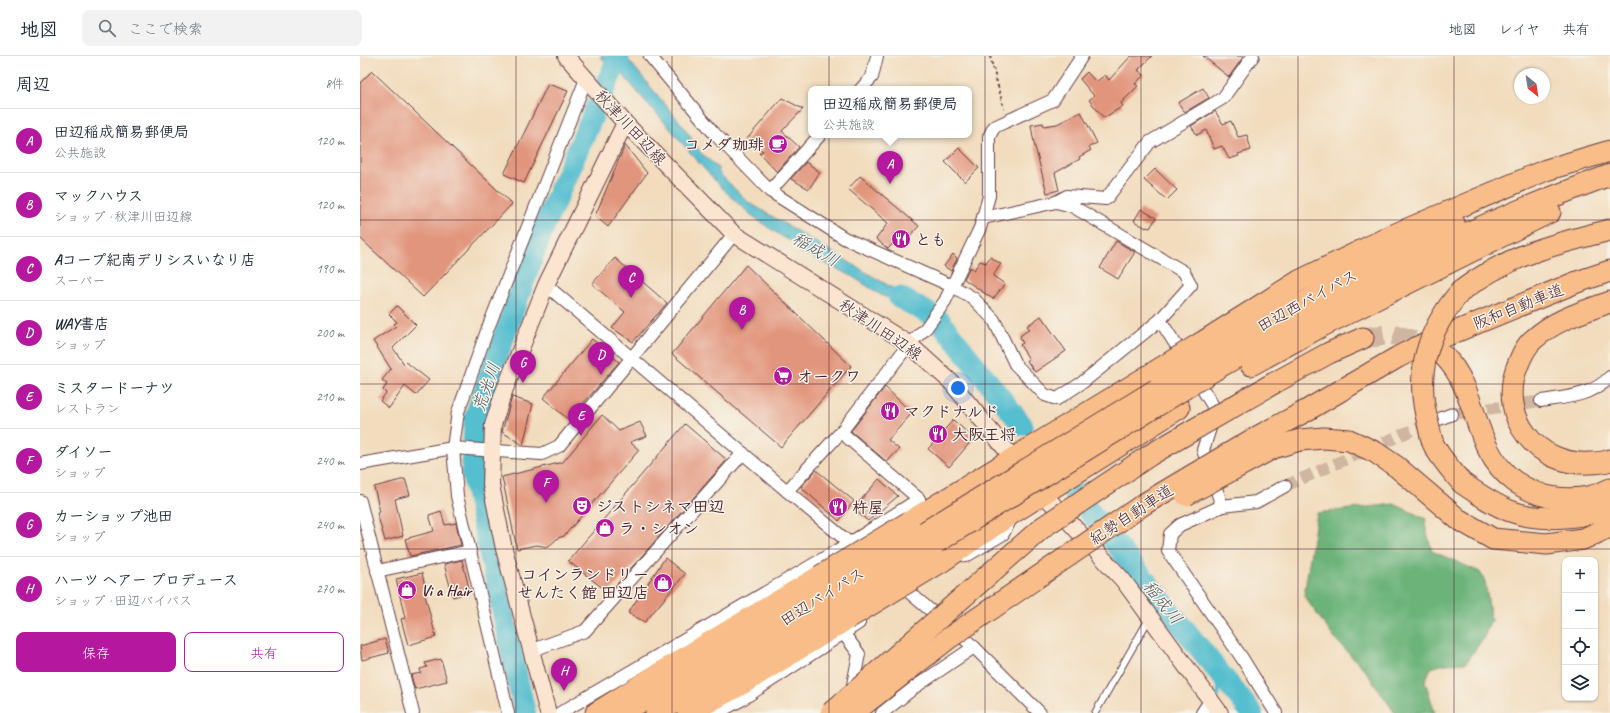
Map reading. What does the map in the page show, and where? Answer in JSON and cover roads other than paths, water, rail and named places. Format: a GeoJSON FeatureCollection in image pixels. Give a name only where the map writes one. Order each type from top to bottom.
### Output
{"type":"FeatureCollection","features":[{"type":"Feature","properties":{"kind":"highway"},"geometry":{"type":"LineString","coordinates":[[688,713],[742,684],[835,605],[909,522],[1028,476],[1179,408],[1212,362],[1299,281],[1391,236],[1546,170],[1610,151]]}},
{"type":"Feature","properties":{"kind":"highway","name":"田辺西バイパス"},"geometry":{"type":"LineString","coordinates":[[1028,476],[1212,362],[1313,296],[1377,261],[1528,189],[1610,158]]}},
{"type":"Feature","properties":{"kind":"highway","name":"田辺西バイパス"},"geometry":{"type":"LineString","coordinates":[[1212,362],[1295,322],[1426,253],[1549,198],[1610,175]]}},
{"type":"Feature","properties":{"kind":"highway"},"geometry":{"type":"LineString","coordinates":[[596,713],[623,707],[702,647],[835,605],[941,562],[1014,512],[1028,476],[1156,371],[1212,362],[1322,326],[1610,182]]}},
{"type":"Feature","properties":{"kind":"highway"},"geometry":{"type":"LineString","coordinates":[[1610,230],[1536,250],[1510,260],[1483,275],[1461,291],[1448,306],[1434,328],[1424,360],[1422,402],[1435,448],[1462,483],[1491,503],[1518,515],[1543,519],[1572,517],[1600,511],[1610,506]]}},
{"type":"Feature","properties":{"kind":"highway","name":"阪和自動車道"},"geometry":{"type":"LineString","coordinates":[[1427,344],[1577,282],[1610,272]]}},
{"type":"Feature","properties":{"kind":"highway"},"geometry":{"type":"LineString","coordinates":[[1610,302],[1564,318],[1533,339],[1524,350],[1518,363],[1514,375],[1512,393],[1518,421],[1526,435],[1539,449],[1554,459],[1577,464],[1605,462],[1610,460]]}},
{"type":"Feature","properties":{"kind":"highway"},"geometry":{"type":"LineString","coordinates":[[831,713],[1043,527],[1150,455],[1274,383],[1329,353],[1363,338]]}},
{"type":"Feature","properties":{"kind":"highway","name":"紀勢自動車道"},"geometry":{"type":"LineString","coordinates":[[853,713],[949,638],[1144,504],[1254,438],[1304,412],[1398,357],[1427,344]]}},
{"type":"Feature","properties":{"kind":"highway"},"geometry":{"type":"LineString","coordinates":[[1445,357],[1454,366],[1465,389],[1488,450],[1502,471],[1524,488],[1546,496],[1573,500],[1603,494],[1610,489]]}},
{"type":"Feature","properties":{"kind":"highway"},"geometry":{"type":"LineString","coordinates":[[1080,548],[1129,526],[1273,448],[1300,440],[1324,438],[1349,440],[1375,452],[1397,466],[1458,518],[1493,539],[1547,544],[1583,538],[1610,527]]}},
{"type":"Feature","properties":{"kind":"highway","name":"田辺バイパス"},"geometry":{"type":"LineString","coordinates":[[656,713],[711,683],[835,605],[1028,476]]}},
{"type":"Feature","properties":{"kind":"main road","name":"秋津川田辺線"},"geometry":{"type":"LineString","coordinates":[[566,56],[625,123],[734,234],[908,344],[951,382],[1028,476],[1123,580],[1211,709]]}},
{"type":"Feature","properties":{"kind":"main road"},"geometry":{"type":"LineString","coordinates":[[548,713],[530,651],[504,549],[491,485],[487,451],[493,425],[503,394],[546,285],[625,123]]}},
{"type":"Feature","properties":{"kind":"street"},"geometry":{"type":"LineString","coordinates":[[650,56],[713,132],[770,191],[844,238],[952,286],[973,298],[994,320],[1015,364],[1045,395],[1057,399],[1083,382],[1160,320],[1191,285],[1184,272],[1072,206],[1056,202]]}},
{"type":"Feature","properties":{"kind":"street"},"geometry":{"type":"LineString","coordinates":[[864,86],[872,77],[878,56]]}},
{"type":"Feature","properties":{"kind":"street"},"geometry":{"type":"LineString","coordinates":[[786,491],[841,432],[908,344],[926,328],[945,301],[980,228],[983,218],[989,196],[989,137],[994,127],[1053,100],[1082,56]]}},
{"type":"Feature","properties":{"kind":"street"},"geometry":{"type":"LineString","coordinates":[[983,218],[1056,202],[1067,196],[1106,199],[1150,142],[1223,98],[1252,56]]}},
{"type":"Feature","properties":{"kind":"street"},"geometry":{"type":"LineString","coordinates":[[508,713],[457,496],[458,412],[488,328],[586,79]]}},
{"type":"Feature","properties":{"kind":"street"},"geometry":{"type":"LineString","coordinates":[[770,191],[817,138]]}},
{"type":"Feature","properties":{"kind":"street"},"geometry":{"type":"LineString","coordinates":[[360,464],[457,449],[542,454],[559,446],[734,234]]}},
{"type":"Feature","properties":{"kind":"street"},"geometry":{"type":"LineString","coordinates":[[546,285],[786,491],[974,647],[1040,713]]}},
{"type":"Feature","properties":{"kind":"street"},"geometry":{"type":"LineString","coordinates":[[1160,320],[1213,406],[1211,425],[1203,450],[1222,506]]}},
{"type":"Feature","properties":{"kind":"street"},"geometry":{"type":"LineString","coordinates":[[1541,401],[1587,393],[1604,384],[1610,377]]}},
{"type":"Feature","properties":{"kind":"street"},"geometry":{"type":"LineString","coordinates":[[1420,427],[1452,414]]}},
{"type":"Feature","properties":{"kind":"street"},"geometry":{"type":"LineString","coordinates":[[560,713],[850,543],[919,499],[841,432]]}},
{"type":"Feature","properties":{"kind":"street"},"geometry":{"type":"LineString","coordinates":[[530,651],[585,631],[743,453]]}},
{"type":"Feature","properties":{"kind":"street"},"geometry":{"type":"LineString","coordinates":[[1276,713],[1242,658],[1168,551],[1170,534],[1180,525],[1222,506],[1256,502],[1285,486]]}},
{"type":"Feature","properties":{"kind":"street"},"geometry":{"type":"LineString","coordinates":[[360,501],[413,713]]}},
{"type":"Feature","properties":{"kind":"street"},"geometry":{"type":"LineString","coordinates":[[717,713],[741,700],[835,605],[908,592],[1003,534],[1014,512]]}},
{"type":"Feature","properties":{"kind":"street"},"geometry":{"type":"LineString","coordinates":[[377,571],[470,551]]}},
{"type":"Feature","properties":{"kind":"street"},"geometry":{"type":"LineString","coordinates":[[835,605],[859,654],[848,713]]}},
{"type":"Feature","properties":{"kind":"street"},"geometry":{"type":"LineString","coordinates":[[882,713],[915,687],[974,647]]}},
{"type":"Feature","properties":{"kind":"lane"},"geometry":{"type":"LineString","coordinates":[[1095,713],[1150,618]]}},
{"type":"Feature","properties":{"kind":"water"},"geometry":{"type":"Polygon","coordinates":[[[600,56],[625,56],[684,127],[700,152],[718,168],[718,172],[748,202],[926,308],[923,312],[881,295],[850,275],[800,252],[801,246],[762,223],[744,209],[711,176],[617,67],[613,65],[611,67],[616,84],[614,85],[606,76],[606,63],[600,56]]]}},
{"type":"Feature","properties":{"kind":"waterway","name":"荒光川"},"geometry":{"type":"LineString","coordinates":[[525,713],[472,472],[475,418],[541,233],[619,56]]}},
{"type":"Feature","properties":{"kind":"waterway","name":"稲成川"},"geometry":{"type":"LineString","coordinates":[[899,297],[937,318],[1022,425]]}},
{"type":"Feature","properties":{"kind":"waterway","name":"稲成川"},"geometry":{"type":"LineString","coordinates":[[1073,491],[1252,713]]}},
{"type":"Feature","properties":{"kind":"waterway"},"geometry":{"type":"LineString","coordinates":[[1217,700],[1221,675]]}},
{"type":"Feature","properties":{"kind":"tunnel"},"geometry":{"type":"LineString","coordinates":[[1363,338],[1392,334],[1418,342],[1434,351]]}},
{"type":"Feature","properties":{"kind":"tunnel"},"geometry":{"type":"LineString","coordinates":[[1452,414],[1541,401]]}},
{"type":"Feature","properties":{"kind":"tunnel"},"geometry":{"type":"LineString","coordinates":[[1285,486],[1419,427]]}},
{"type":"Feature","properties":{"kind":"place","name":"コメダ珈琲"},"geometry":{"type":"Point","coordinates":[778,144]}},
{"type":"Feature","properties":{"kind":"place","name":"田辺稲成簡易郵便局"},"geometry":{"type":"Point","coordinates":[890,184]}},
{"type":"Feature","properties":{"kind":"place","name":"とも"},"geometry":{"type":"Point","coordinates":[901,239]}},
{"type":"Feature","properties":{"kind":"place","name":"Aコープ紀南デリシスいなり店"},"geometry":{"type":"Point","coordinates":[631,298]}},
{"type":"Feature","properties":{"kind":"place","name":"マックハウス"},"geometry":{"type":"Point","coordinates":[742,330]}},
{"type":"Feature","properties":{"kind":"place","name":"WAY書店"},"geometry":{"type":"Point","coordinates":[601,375]}},
{"type":"Feature","properties":{"kind":"place","name":"オークワ"},"geometry":{"type":"Point","coordinates":[783,376]}},
{"type":"Feature","properties":{"kind":"place","name":"カーショップ池田"},"geometry":{"type":"Point","coordinates":[523,383]}},
{"type":"Feature","properties":{"kind":"place","name":"マクドナルド"},"geometry":{"type":"Point","coordinates":[890,411]}},
{"type":"Feature","properties":{"kind":"place","name":"大阪王将"},"geometry":{"type":"Point","coordinates":[938,434]}},
{"type":"Feature","properties":{"kind":"place","name":"ミスタードーナツ"},"geometry":{"type":"Point","coordinates":[581,436]}},
{"type":"Feature","properties":{"kind":"place","name":"ダイソー"},"geometry":{"type":"Point","coordinates":[546,503]}},
{"type":"Feature","properties":{"kind":"place","name":"ジストシネマ田辺"},"geometry":{"type":"Point","coordinates":[582,506]}},
{"type":"Feature","properties":{"kind":"place","name":"杵屋"},"geometry":{"type":"Point","coordinates":[838,507]}},
{"type":"Feature","properties":{"kind":"place","name":"ラ・シオン"},"geometry":{"type":"Point","coordinates":[605,528]}},
{"type":"Feature","properties":{"kind":"place","name":"コインランドリー せんたく館 田辺店"},"geometry":{"type":"Point","coordinates":[663,583]}},
{"type":"Feature","properties":{"kind":"place","name":"Vi a Hair"},"geometry":{"type":"Point","coordinates":[407,590]}},
{"type":"Feature","properties":{"kind":"place","name":"ハーツ ヘアー プロデュース"},"geometry":{"type":"Point","coordinates":[564,691]}}]}
